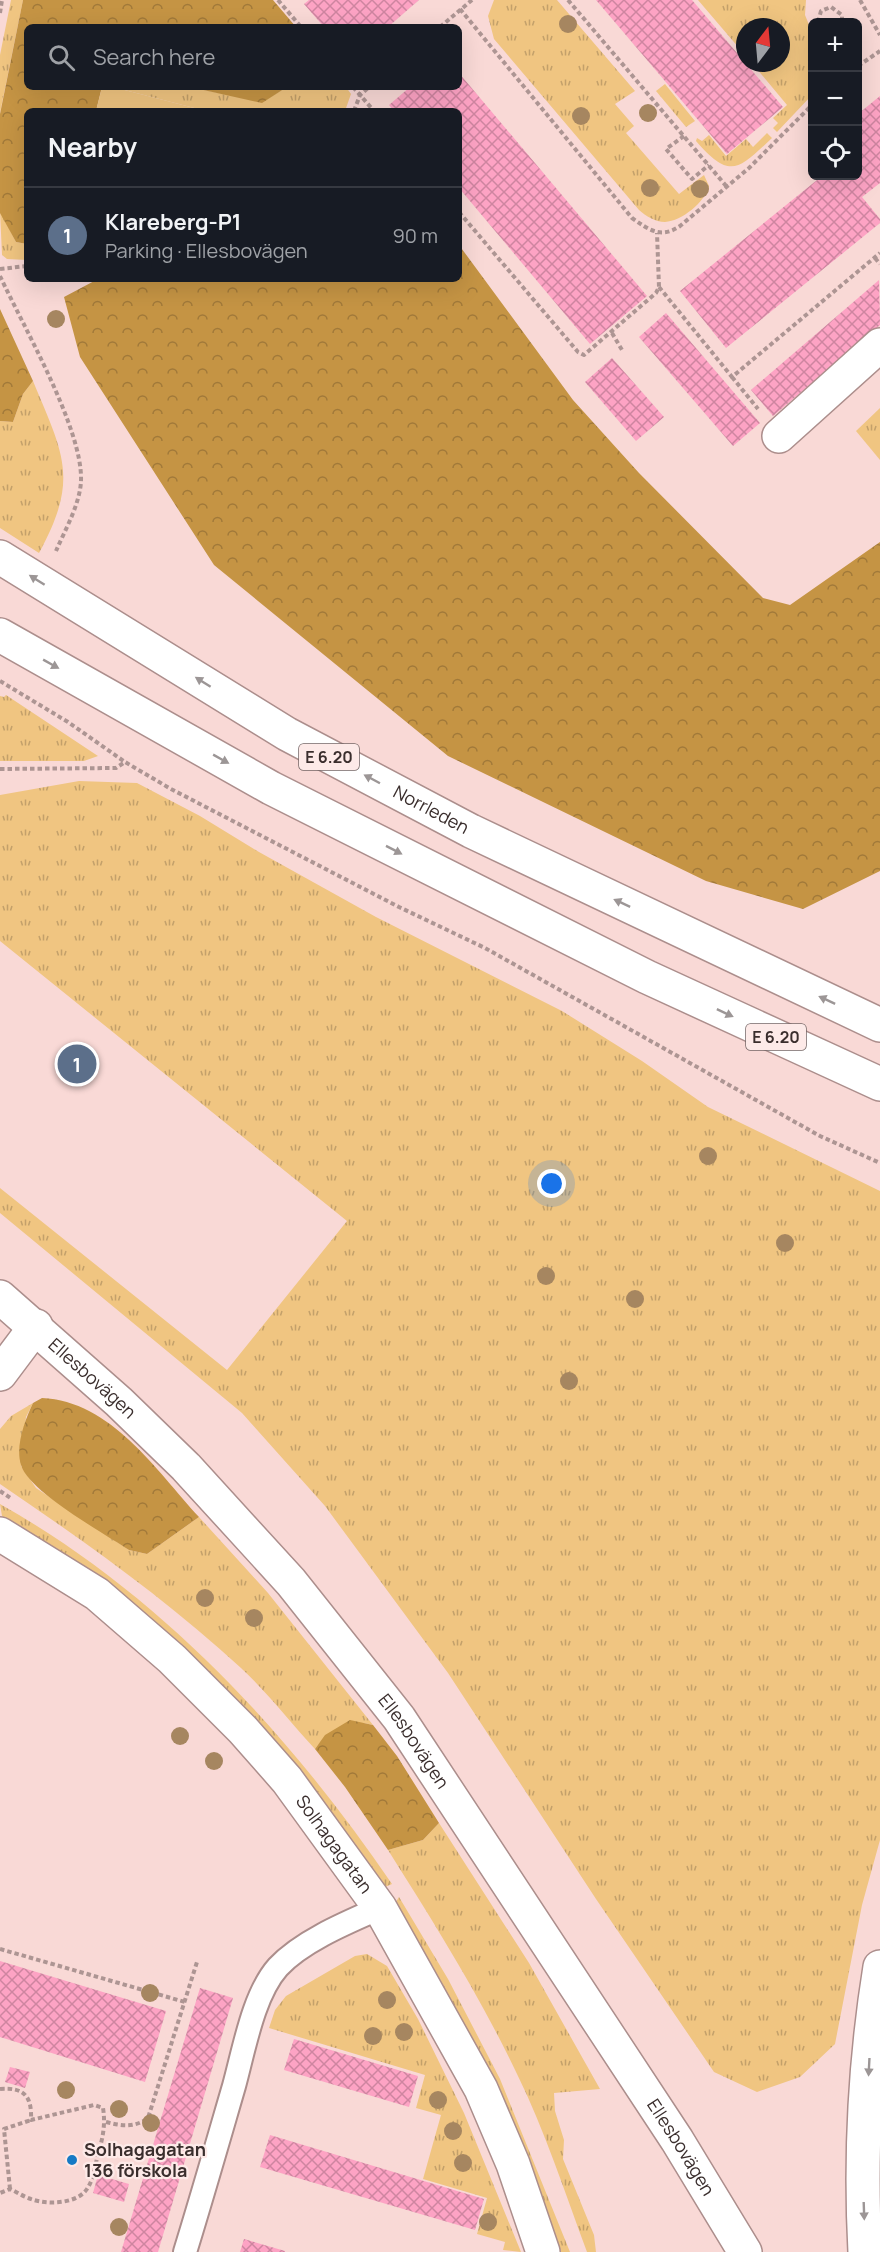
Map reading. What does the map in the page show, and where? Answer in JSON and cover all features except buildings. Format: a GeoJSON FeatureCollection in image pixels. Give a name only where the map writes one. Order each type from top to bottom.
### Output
{"type":"FeatureCollection","features":[{"type":"Feature","properties":{"kind":"main road"},"geometry":{"type":"LineString","coordinates":[[779,436],[880,345]]}},
{"type":"Feature","properties":{"kind":"main road","name":"Norrleden"},"geometry":{"type":"LineString","coordinates":[[0,557],[287,734],[471,831],[880,1025]]}},
{"type":"Feature","properties":{"kind":"main road","name":"E 6.20"},"geometry":{"type":"LineString","coordinates":[[0,635],[271,788],[647,977],[880,1084]]}},
{"type":"Feature","properties":{"kind":"main road","name":"Ellesbovägen"},"geometry":{"type":"LineString","coordinates":[[0,1297],[36,1326],[186,1467],[291,1582],[399,1718],[677,2140],[745,2252]]}},
{"type":"Feature","properties":{"kind":"main road"},"geometry":{"type":"LineString","coordinates":[[0,1374],[36,1326]]}},
{"type":"Feature","properties":{"kind":"main road","name":"Solhagagatan"},"geometry":{"type":"LineString","coordinates":[[0,1534],[97,1594],[172,1659],[243,1730],[286,1780],[380,1908],[481,2089],[513,2164],[543,2252]]}},
{"type":"Feature","properties":{"kind":"main road"},"geometry":{"type":"LineString","coordinates":[[865,2252],[863,2170],[872,2021],[880,1967]]}},
{"type":"Feature","properties":{"kind":"lane"},"geometry":{"type":"LineString","coordinates":[[185,2252],[248,2036],[265,1989],[278,1968],[296,1953],[341,1925],[380,1908]]}},
{"type":"Feature","properties":{"kind":"path"},"geometry":{"type":"LineString","coordinates":[[0,13],[2,0]]}},
{"type":"Feature","properties":{"kind":"path"},"geometry":{"type":"LineString","coordinates":[[278,0],[298,24]]}},
{"type":"Feature","properties":{"kind":"path"},"geometry":{"type":"LineString","coordinates":[[443,24],[466,2],[472,0]]}},
{"type":"Feature","properties":{"kind":"path"},"geometry":{"type":"LineString","coordinates":[[568,0],[727,187]]}},
{"type":"Feature","properties":{"kind":"path"},"geometry":{"type":"LineString","coordinates":[[818,18],[819,13],[831,7],[833,0]]}},
{"type":"Feature","properties":{"kind":"path"},"geometry":{"type":"LineString","coordinates":[[860,0],[880,35]]}},
{"type":"Feature","properties":{"kind":"path"},"geometry":{"type":"LineString","coordinates":[[831,7],[842,15],[842,18]]}},
{"type":"Feature","properties":{"kind":"path"},"geometry":{"type":"LineString","coordinates":[[460,9],[632,218],[657,233],[670,233],[727,187],[786,134],[808,110]]}},
{"type":"Feature","properties":{"kind":"path"},"geometry":{"type":"LineString","coordinates":[[862,63],[880,51]]}},
{"type":"Feature","properties":{"kind":"path"},"geometry":{"type":"LineString","coordinates":[[356,90],[371,108]]}},
{"type":"Feature","properties":{"kind":"path"},"geometry":{"type":"LineString","coordinates":[[355,108],[360,95],[366,90]]}},
{"type":"Feature","properties":{"kind":"path"},"geometry":{"type":"LineString","coordinates":[[684,136],[666,149],[692,179],[709,165]]}},
{"type":"Feature","properties":{"kind":"path"},"geometry":{"type":"LineString","coordinates":[[462,216],[578,352],[584,355],[652,298],[659,287],[657,233]]}},
{"type":"Feature","properties":{"kind":"path"},"geometry":{"type":"LineString","coordinates":[[659,287],[732,376],[880,253]]}},
{"type":"Feature","properties":{"kind":"path"},"geometry":{"type":"LineString","coordinates":[[875,258],[880,264]]}},
{"type":"Feature","properties":{"kind":"path"},"geometry":{"type":"LineString","coordinates":[[0,269],[24,266]]}},
{"type":"Feature","properties":{"kind":"path"},"geometry":{"type":"LineString","coordinates":[[0,276],[73,433],[79,463],[81,483],[53,558]]}},
{"type":"Feature","properties":{"kind":"path"},"geometry":{"type":"LineString","coordinates":[[612,333],[622,350]]}},
{"type":"Feature","properties":{"kind":"path"},"geometry":{"type":"LineString","coordinates":[[0,681],[68,722],[125,762],[388,902],[485,948],[820,1136],[880,1163]]}},
{"type":"Feature","properties":{"kind":"path"},"geometry":{"type":"LineString","coordinates":[[0,769],[116,768],[125,762]]}},
{"type":"Feature","properties":{"kind":"path"},"geometry":{"type":"LineString","coordinates":[[0,1949],[185,2002]]}},
{"type":"Feature","properties":{"kind":"path"},"geometry":{"type":"LineString","coordinates":[[106,2122],[141,2124],[148,2118],[197,1962]]}},
{"type":"Feature","properties":{"kind":"path"},"geometry":{"type":"LineString","coordinates":[[0,2089],[17,2090],[25,2095],[31,2106],[31,2120]]}},
{"type":"Feature","properties":{"kind":"path"},"geometry":{"type":"LineString","coordinates":[[0,2193],[10,2189],[32,2200],[45,2202],[73,2199],[82,2194],[88,2187],[94,2170],[106,2122],[103,2108],[94,2105],[2,2129],[10,2189]]}},
{"type":"Feature","properties":{"kind":"green space"},"geometry":{"type":"Polygon","coordinates":[[[11,0],[23,0],[0,113],[0,55],[11,0]]]}},
{"type":"Feature","properties":{"kind":"green space"},"geometry":{"type":"Polygon","coordinates":[[[23,0],[273,0],[293,24],[24,24],[24,90],[101,90],[97,108],[24,108],[24,243],[16,242],[0,213],[0,114],[23,0]]]}},
{"type":"Feature","properties":{"kind":"green space"},"geometry":{"type":"Polygon","coordinates":[[[494,0],[557,0],[635,91],[615,104],[634,126],[626,133],[679,194],[704,175],[709,186],[707,192],[692,210],[672,221],[665,222],[651,218],[639,210],[494,39],[488,16],[494,0]]]}},
{"type":"Feature","properties":{"kind":"green space"},"geometry":{"type":"Polygon","coordinates":[[[698,0],[806,0],[808,99],[777,132],[773,128],[778,123],[773,118],[787,105],[760,72],[790,72],[790,18],[736,18],[736,44],[698,0]]]}},
{"type":"Feature","properties":{"kind":"green space"},"geometry":{"type":"Polygon","coordinates":[[[665,84],[695,121],[686,127],[656,91],[665,84]]]}},
{"type":"Feature","properties":{"kind":"green space"},"geometry":{"type":"Polygon","coordinates":[[[101,90],[125,90],[194,108],[97,108],[101,90]]]}},
{"type":"Feature","properties":{"kind":"green space"},"geometry":{"type":"Polygon","coordinates":[[[125,90],[204,90],[262,102],[282,90],[348,90],[351,94],[346,108],[194,108],[125,90]]]}},
{"type":"Feature","properties":{"kind":"green space"},"geometry":{"type":"Polygon","coordinates":[[[204,90],[282,90],[262,103],[204,90]]]}},
{"type":"Feature","properties":{"kind":"green space"},"geometry":{"type":"Polygon","coordinates":[[[767,133],[772,138],[751,157],[734,166],[726,166],[717,161],[696,141],[697,138],[702,141],[709,135],[726,156],[746,139],[753,147],[767,133]]]}},
{"type":"Feature","properties":{"kind":"green space"},"geometry":{"type":"Polygon","coordinates":[[[0,211],[16,242],[24,243],[24,260],[7,259],[2,255],[0,211]]]}},
{"type":"Feature","properties":{"kind":"green space"},"geometry":{"type":"Polygon","coordinates":[[[462,249],[573,400],[639,473],[763,598],[790,605],[880,542],[880,871],[803,909],[706,881],[448,756],[214,565],[80,357],[64,297],[92,282],[462,282],[462,249]]]}},
{"type":"Feature","properties":{"kind":"green space"},"geometry":{"type":"Polygon","coordinates":[[[0,309],[33,381],[23,394],[13,422],[0,421],[0,309]]]}},
{"type":"Feature","properties":{"kind":"green space"},"geometry":{"type":"Polygon","coordinates":[[[33,381],[52,428],[63,466],[60,505],[39,553],[0,528],[0,421],[13,422],[23,394],[33,381]]]}},
{"type":"Feature","properties":{"kind":"green space"},"geometry":{"type":"Polygon","coordinates":[[[880,408],[880,460],[856,431],[880,408]]]}},
{"type":"Feature","properties":{"kind":"green space"},"geometry":{"type":"Polygon","coordinates":[[[6,695],[98,756],[84,761],[0,761],[0,696],[6,695]]]}},
{"type":"Feature","properties":{"kind":"green space"},"geometry":{"type":"Polygon","coordinates":[[[79,781],[137,783],[200,816],[259,852],[376,917],[562,1011],[642,1061],[708,1107],[880,1191],[880,1840],[862,1905],[835,2044],[800,2077],[757,2092],[714,2072],[596,1899],[448,1673],[325,1506],[242,1413],[0,1213],[0,1188],[227,1370],[347,1221],[0,941],[0,795],[79,781]]]}},
{"type":"Feature","properties":{"kind":"green space"},"geometry":{"type":"Polygon","coordinates":[[[42,1398],[67,1402],[90,1411],[111,1425],[149,1459],[199,1517],[147,1554],[129,1550],[52,1499],[27,1475],[19,1458],[20,1442],[27,1417],[33,1403],[42,1398]]]}},
{"type":"Feature","properties":{"kind":"green space"},"geometry":{"type":"Polygon","coordinates":[[[33,1403],[26,1417],[21,1466],[36,1488],[129,1550],[147,1554],[199,1517],[268,1593],[373,1725],[357,1723],[341,1728],[326,1737],[315,1749],[251,1677],[184,1618],[93,1549],[0,1484],[0,1429],[11,1416],[33,1403]]]}},
{"type":"Feature","properties":{"kind":"green space"},"geometry":{"type":"Polygon","coordinates":[[[0,1504],[59,1540],[114,1580],[167,1624],[217,1671],[265,1721],[310,1774],[392,1884],[383,1888],[323,1800],[290,1761],[68,1560],[2,1516],[0,1504]]]}},
{"type":"Feature","properties":{"kind":"green space"},"geometry":{"type":"Polygon","coordinates":[[[350,1720],[373,1725],[397,1756],[439,1823],[423,1840],[388,1850],[345,1787],[315,1749],[325,1735],[350,1720]]]}},
{"type":"Feature","properties":{"kind":"green space"},"geometry":{"type":"Polygon","coordinates":[[[439,1823],[529,1963],[600,2089],[554,2093],[555,2111],[564,2140],[563,2159],[594,2235],[596,2252],[587,2252],[537,2118],[488,2016],[388,1850],[423,1840],[439,1823]]]}},
{"type":"Feature","properties":{"kind":"green space"},"geometry":{"type":"Polygon","coordinates":[[[399,1897],[448,1979],[500,2079],[570,2252],[561,2252],[526,2162],[487,2074],[443,1988],[394,1905],[399,1897]]]}},
{"type":"Feature","properties":{"kind":"green space"},"geometry":{"type":"Polygon","coordinates":[[[367,1954],[387,1966],[418,2019],[464,2113],[521,2252],[503,2250],[505,2242],[477,2234],[487,2198],[423,2179],[441,2115],[416,2108],[425,2075],[269,2028],[275,2010],[286,1996],[355,1956],[367,1954]]]}},
{"type":"Feature","properties":{"kind":"place","name":"Klareberg-P1"},"geometry":{"type":"Point","coordinates":[77,1064]}},
{"type":"Feature","properties":{"kind":"place","name":"Solhagagatan 136 förskola"},"geometry":{"type":"Point","coordinates":[72,2160]}}]}
